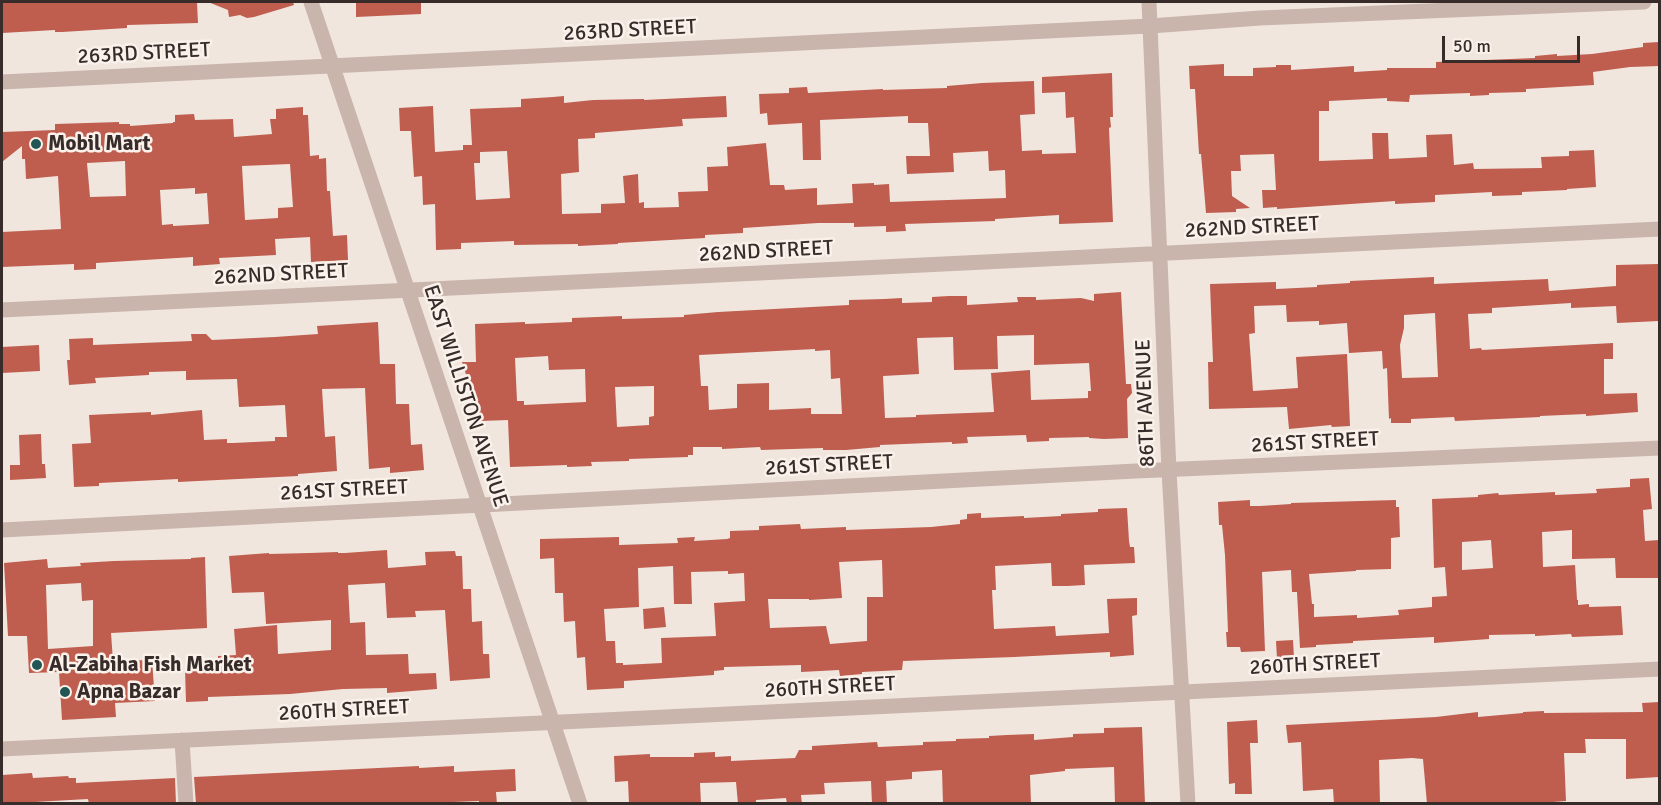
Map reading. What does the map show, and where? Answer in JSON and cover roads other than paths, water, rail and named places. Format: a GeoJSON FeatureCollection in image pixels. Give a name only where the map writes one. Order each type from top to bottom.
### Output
{"type":"FeatureCollection","features":[{"type":"Feature","properties":{"kind":"street","name":"EAST WILLISTON AVENUE"},"geometry":{"type":"LineString","coordinates":[[311,2],[580,804]]}},
{"type":"Feature","properties":{"kind":"street","name":"86TH AVENUE"},"geometry":{"type":"LineString","coordinates":[[1149,2],[1169,471],[1188,804]]}},
{"type":"Feature","properties":{"kind":"street","name":"263RD STREET"},"geometry":{"type":"LineString","coordinates":[[2,82],[1150,26],[1260,18],[1644,2]]}},
{"type":"Feature","properties":{"kind":"street","name":"262ND STREET"},"geometry":{"type":"LineString","coordinates":[[2,310],[1659,229]]}},
{"type":"Feature","properties":{"kind":"street","name":"261ST STREET"},"geometry":{"type":"LineString","coordinates":[[2,530],[1112,472],[1659,448]]}},
{"type":"Feature","properties":{"kind":"street","name":"260TH STREET"},"geometry":{"type":"LineString","coordinates":[[2,749],[1659,669]]}},
{"type":"Feature","properties":{"kind":"street"},"geometry":{"type":"LineString","coordinates":[[182,740],[186,804]]}},
{"type":"Feature","properties":{"kind":"place","name":"Mobil Mart"},"geometry":{"type":"Point","coordinates":[36,144]}},
{"type":"Feature","properties":{"kind":"place","name":"Al-Zabiha Fish Market"},"geometry":{"type":"Point","coordinates":[37,665]}},
{"type":"Feature","properties":{"kind":"place","name":"Apna Bazar"},"geometry":{"type":"Point","coordinates":[65,692]}}]}
